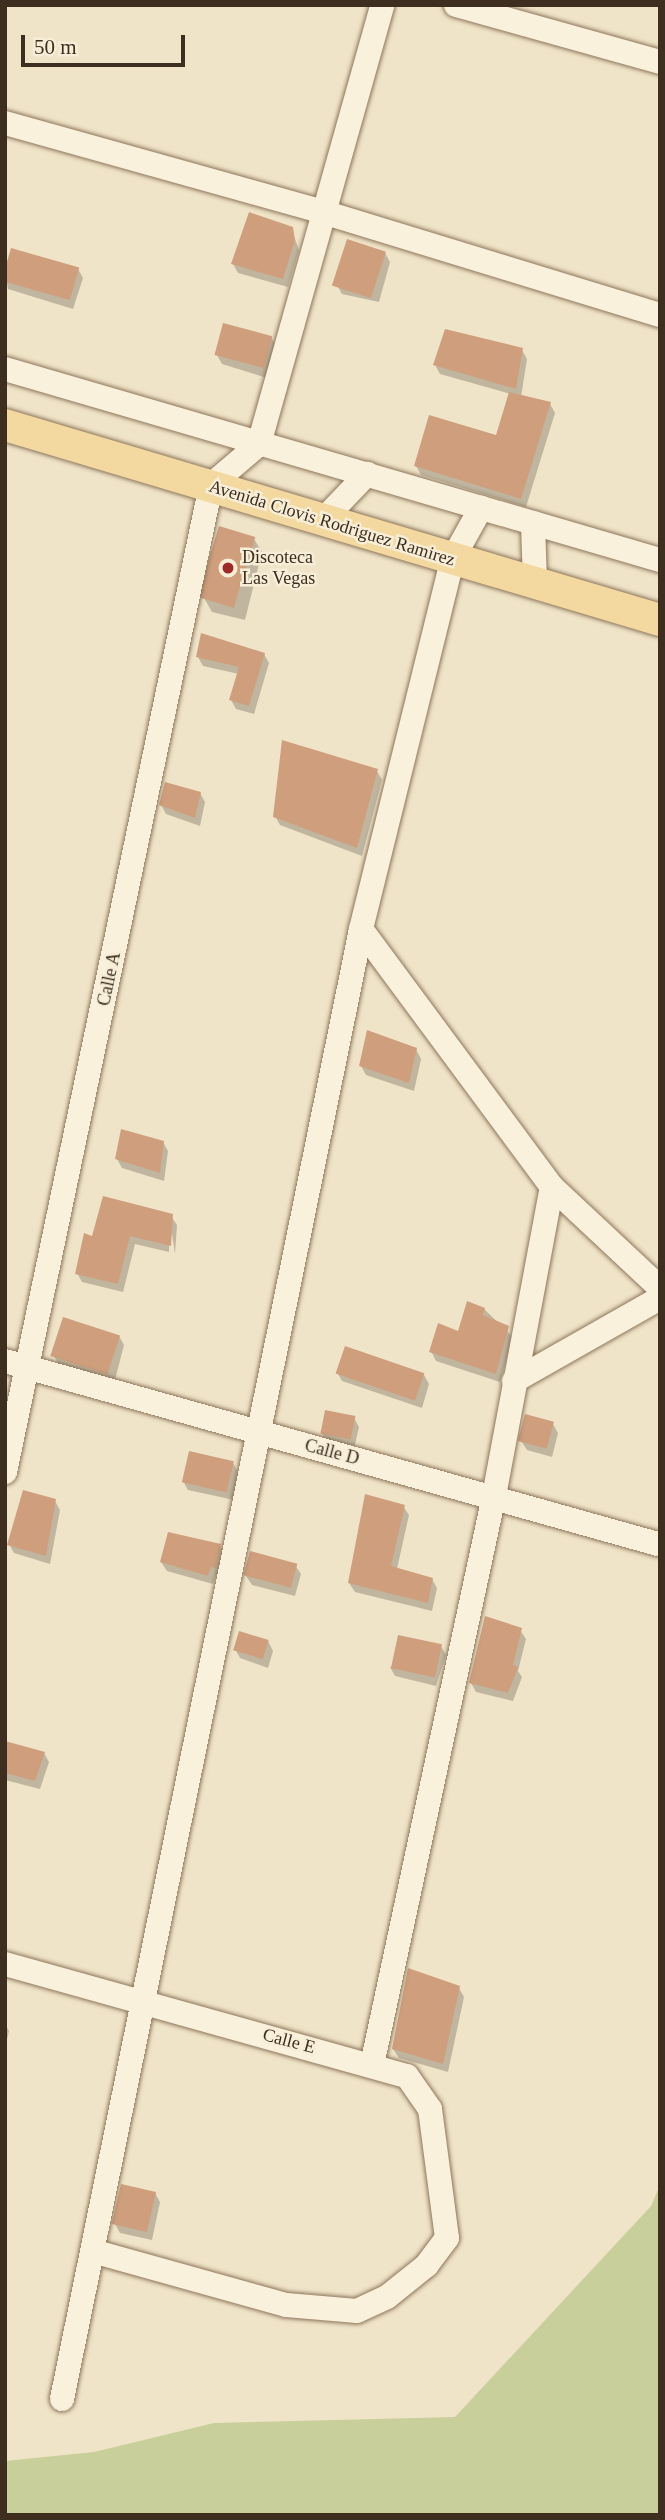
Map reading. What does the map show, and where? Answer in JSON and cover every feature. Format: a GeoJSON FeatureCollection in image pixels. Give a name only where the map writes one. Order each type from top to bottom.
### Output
{"type":"FeatureCollection","features":[{"type":"Feature","properties":{"kind":"main road","name":"Avenida Clovis Rodriguez Ramirez"},"geometry":{"type":"LineString","coordinates":[[5,425],[660,620]]}},
{"type":"Feature","properties":{"kind":"street"},"geometry":{"type":"LineString","coordinates":[[211,485],[259,444],[382,5]]}},
{"type":"Feature","properties":{"kind":"street"},"geometry":{"type":"LineString","coordinates":[[456,5],[660,62]]}},
{"type":"Feature","properties":{"kind":"street"},"geometry":{"type":"LineString","coordinates":[[5,123],[323,212],[660,315]]}},
{"type":"Feature","properties":{"kind":"street"},"geometry":{"type":"LineString","coordinates":[[5,369],[660,560]]}},
{"type":"Feature","properties":{"kind":"street"},"geometry":{"type":"LineString","coordinates":[[323,520],[367,474]]}},
{"type":"Feature","properties":{"kind":"street","name":"Calle A"},"geometry":{"type":"LineString","coordinates":[[5,1472],[16,1364],[211,485]]}},
{"type":"Feature","properties":{"kind":"street"},"geometry":{"type":"LineString","coordinates":[[62,2399],[255,1432],[361,929],[452,560],[481,508]]}},
{"type":"Feature","properties":{"kind":"street"},"geometry":{"type":"LineString","coordinates":[[533,523],[535,584]]}},
{"type":"Feature","properties":{"kind":"street"},"geometry":{"type":"LineString","coordinates":[[361,929],[552,1187],[660,1288]]}},
{"type":"Feature","properties":{"kind":"street"},"geometry":{"type":"LineString","coordinates":[[372,2064],[494,1496],[552,1187]]}},
{"type":"Feature","properties":{"kind":"street"},"geometry":{"type":"LineString","coordinates":[[514,1381],[660,1298]]}},
{"type":"Feature","properties":{"kind":"street","name":"Calle D"},"geometry":{"type":"LineString","coordinates":[[16,1364],[494,1496],[658,1545]]}},
{"type":"Feature","properties":{"kind":"street","name":"Calle E"},"geometry":{"type":"LineString","coordinates":[[5,1964],[372,2064],[407,2076],[430,2109],[447,2238],[427,2265],[387,2297],[357,2311],[286,2305],[92,2251]]}},
{"type":"Feature","properties":{"kind":"green space"},"geometry":{"type":"Polygon","coordinates":[[[660,2185],[660,2515],[5,2515],[5,2461],[94,2452],[214,2423],[455,2417],[651,2206],[660,2185]]]}},
{"type":"Feature","properties":{"kind":"building"},"geometry":{"type":"Polygon","coordinates":[[[249,212],[293,227],[295,240],[283,279],[231,264],[249,212]]]}},
{"type":"Feature","properties":{"kind":"building"},"geometry":{"type":"Polygon","coordinates":[[[347,239],[386,252],[371,298],[332,286],[347,239]]]}},
{"type":"Feature","properties":{"kind":"building"},"geometry":{"type":"Polygon","coordinates":[[[11,248],[79,268],[70,300],[5,282],[5,269],[11,248]]]}},
{"type":"Feature","properties":{"kind":"building"},"geometry":{"type":"Polygon","coordinates":[[[223,323],[272,336],[264,368],[214,355],[223,323]]]}},
{"type":"Feature","properties":{"kind":"building"},"geometry":{"type":"Polygon","coordinates":[[[445,329],[523,348],[516,389],[433,365],[445,329]]]}},
{"type":"Feature","properties":{"kind":"building"},"geometry":{"type":"Polygon","coordinates":[[[509,392],[551,402],[521,499],[414,466],[429,415],[496,435],[509,392]]]}},
{"type":"Feature","properties":{"kind":"building","name":"Discoteca Las Vegas"},"geometry":{"type":"Polygon","coordinates":[[[219,526],[255,537],[234,608],[197,597],[219,526]]]}},
{"type":"Feature","properties":{"kind":"building"},"geometry":{"type":"Polygon","coordinates":[[[201,633],[265,653],[249,706],[229,700],[239,667],[196,657],[201,633]]]}},
{"type":"Feature","properties":{"kind":"building"},"geometry":{"type":"Polygon","coordinates":[[[282,740],[378,769],[357,848],[273,817],[282,740]]]}},
{"type":"Feature","properties":{"kind":"building"},"geometry":{"type":"Polygon","coordinates":[[[165,782],[201,792],[195,818],[159,805],[165,782]]]}},
{"type":"Feature","properties":{"kind":"building"},"geometry":{"type":"Polygon","coordinates":[[[367,1030],[417,1048],[409,1083],[359,1066],[367,1030]]]}},
{"type":"Feature","properties":{"kind":"building"},"geometry":{"type":"Polygon","coordinates":[[[121,1129],[164,1141],[160,1173],[115,1159],[121,1129]]]}},
{"type":"Feature","properties":{"kind":"building"},"geometry":{"type":"Polygon","coordinates":[[[103,1196],[173,1214],[171,1246],[130,1236],[118,1284],[75,1274],[84,1233],[92,1236],[103,1196]]]}},
{"type":"Feature","properties":{"kind":"building"},"geometry":{"type":"Polygon","coordinates":[[[467,1301],[485,1308],[483,1315],[509,1326],[496,1374],[429,1352],[438,1323],[458,1331],[467,1301]]]}},
{"type":"Feature","properties":{"kind":"building"},"geometry":{"type":"Polygon","coordinates":[[[63,1317],[120,1336],[107,1375],[50,1356],[63,1317]]]}},
{"type":"Feature","properties":{"kind":"building"},"geometry":{"type":"Polygon","coordinates":[[[345,1346],[424,1373],[415,1401],[336,1373],[345,1346]]]}},
{"type":"Feature","properties":{"kind":"building"},"geometry":{"type":"Polygon","coordinates":[[[325,1410],[355,1416],[351,1439],[320,1434],[325,1410]]]}},
{"type":"Feature","properties":{"kind":"building"},"geometry":{"type":"Polygon","coordinates":[[[525,1414],[554,1422],[547,1449],[518,1441],[525,1414]]]}},
{"type":"Feature","properties":{"kind":"building"},"geometry":{"type":"Polygon","coordinates":[[[189,1451],[234,1461],[227,1493],[182,1482],[189,1451]]]}},
{"type":"Feature","properties":{"kind":"building"},"geometry":{"type":"Polygon","coordinates":[[[23,1490],[56,1499],[46,1556],[7,1545],[23,1490]]]}},
{"type":"Feature","properties":{"kind":"building"},"geometry":{"type":"Polygon","coordinates":[[[365,1494],[405,1505],[391,1566],[433,1578],[428,1603],[348,1583],[365,1494]]]}},
{"type":"Feature","properties":{"kind":"building"},"geometry":{"type":"Polygon","coordinates":[[[168,1532],[221,1544],[216,1568],[211,1567],[208,1576],[160,1562],[168,1532]]]}},
{"type":"Feature","properties":{"kind":"building"},"geometry":{"type":"Polygon","coordinates":[[[250,1551],[297,1564],[291,1588],[244,1575],[250,1551]]]}},
{"type":"Feature","properties":{"kind":"building"},"geometry":{"type":"Polygon","coordinates":[[[485,1616],[522,1628],[513,1665],[518,1667],[508,1693],[469,1683],[485,1616]]]}},
{"type":"Feature","properties":{"kind":"building"},"geometry":{"type":"Polygon","coordinates":[[[239,1631],[269,1640],[263,1659],[233,1650],[239,1631]]]}},
{"type":"Feature","properties":{"kind":"building"},"geometry":{"type":"Polygon","coordinates":[[[398,1635],[442,1644],[435,1678],[391,1668],[398,1635]]]}},
{"type":"Feature","properties":{"kind":"building"},"geometry":{"type":"Polygon","coordinates":[[[5,1741],[45,1752],[35,1781],[5,1773],[5,1741]]]}},
{"type":"Feature","properties":{"kind":"building"},"geometry":{"type":"Polygon","coordinates":[[[408,1968],[460,1986],[443,2064],[392,2049],[408,1968]]]}},
{"type":"Feature","properties":{"kind":"building"},"geometry":{"type":"Polygon","coordinates":[[[121,2184],[156,2192],[147,2232],[112,2224],[121,2184]]]}},
{"type":"Feature","properties":{"kind":"place","name":"Discoteca Las Vegas"},"geometry":{"type":"Point","coordinates":[228,568]}}]}
